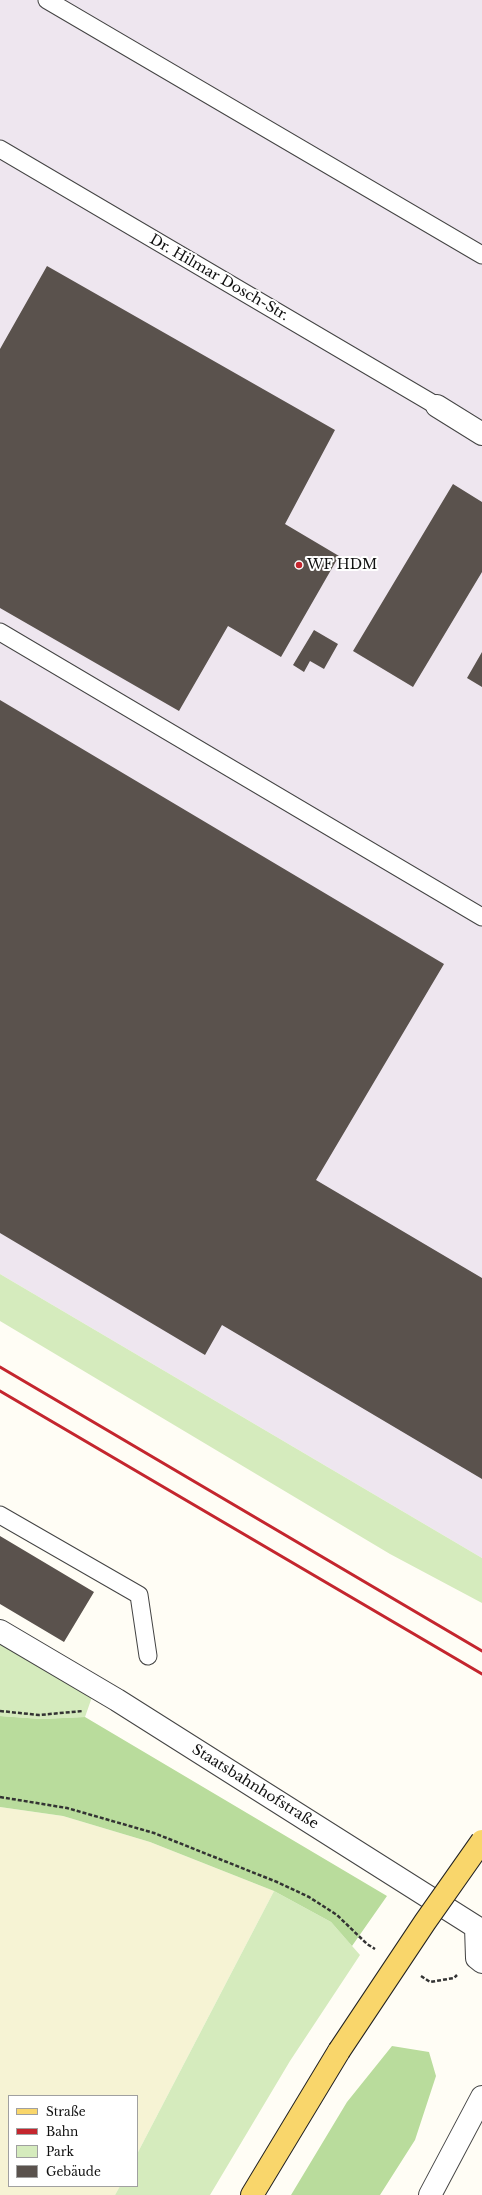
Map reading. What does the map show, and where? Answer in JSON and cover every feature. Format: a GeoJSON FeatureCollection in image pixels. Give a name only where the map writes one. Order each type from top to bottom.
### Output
{"type":"FeatureCollection","features":[{"type":"Feature","properties":{"kind":"main road"},"geometry":{"type":"LineString","coordinates":[[252,2195],[339,2051],[425,1922],[482,1841]]}},
{"type":"Feature","properties":{"kind":"street"},"geometry":{"type":"LineString","coordinates":[[438,406],[482,434]]}},
{"type":"Feature","properties":{"kind":"street","name":"Staatsbahnhofstraße"},"geometry":{"type":"LineString","coordinates":[[0,1631],[117,1700],[476,1927],[480,1960]]}},
{"type":"Feature","properties":{"kind":"street"},"geometry":{"type":"LineString","coordinates":[[430,2195],[482,2098]]}},
{"type":"Feature","properties":{"kind":"lane"},"geometry":{"type":"LineString","coordinates":[[47,0],[482,255]]}},
{"type":"Feature","properties":{"kind":"lane","name":"Dr. Hilmar Dosch-Str."},"geometry":{"type":"LineString","coordinates":[[0,149],[438,406]]}},
{"type":"Feature","properties":{"kind":"lane"},"geometry":{"type":"LineString","coordinates":[[0,632],[482,917]]}},
{"type":"Feature","properties":{"kind":"lane"},"geometry":{"type":"LineString","coordinates":[[0,1515],[140,1595],[148,1656]]}},
{"type":"Feature","properties":{"kind":"path"},"geometry":{"type":"LineString","coordinates":[[0,1711],[39,1715],[78,1713],[117,1700]]}},
{"type":"Feature","properties":{"kind":"path"},"geometry":{"type":"LineString","coordinates":[[0,1797],[67,1808],[154,1833],[277,1882],[309,1897],[338,1915],[367,1944],[380,1951]]}},
{"type":"Feature","properties":{"kind":"path"},"geometry":{"type":"LineString","coordinates":[[418,1974],[430,1982],[454,1978],[480,1960]]}},
{"type":"Feature","properties":{"kind":"shaded area"},"geometry":{"type":"Polygon","coordinates":[[[0,0],[482,0],[482,1558],[0,1274],[0,0]]]}},
{"type":"Feature","properties":{"kind":"shaded area"},"geometry":{"type":"Polygon","coordinates":[[[0,1807],[63,1816],[150,1842],[274,1891],[138,2152],[138,2095],[8,2095],[8,2187],[119,2187],[115,2195],[0,2195],[0,1807]]]}},
{"type":"Feature","properties":{"kind":"green space"},"geometry":{"type":"Polygon","coordinates":[[[0,1274],[482,1558],[482,1603],[390,1554],[0,1321],[0,1274]]]}},
{"type":"Feature","properties":{"kind":"green space"},"geometry":{"type":"Polygon","coordinates":[[[0,1640],[92,1697],[85,1717],[41,1719],[0,1716],[0,1640]]]}},
{"type":"Feature","properties":{"kind":"green space"},"geometry":{"type":"Polygon","coordinates":[[[0,1716],[41,1719],[85,1717],[387,1896],[352,1946],[331,1922],[274,1891],[150,1842],[63,1816],[0,1807],[0,1716]]]}},
{"type":"Feature","properties":{"kind":"green space"},"geometry":{"type":"Polygon","coordinates":[[[274,1891],[331,1922],[360,1955],[290,2061],[210,2195],[115,2195],[119,2187],[138,2187],[138,2152],[274,1891]]]}},
{"type":"Feature","properties":{"kind":"green space"},"geometry":{"type":"Polygon","coordinates":[[[392,2046],[429,2052],[436,2076],[415,2140],[380,2195],[291,2195],[347,2102],[392,2046]]]}},
{"type":"Feature","properties":{"kind":"building"},"geometry":{"type":"Polygon","coordinates":[[[47,266],[335,430],[285,524],[339,556],[281,657],[228,626],[179,711],[0,608],[0,349],[47,266]]]}},
{"type":"Feature","properties":{"kind":"building"},"geometry":{"type":"Polygon","coordinates":[[[453,484],[482,502],[482,572],[413,687],[353,651],[453,484]]]}},
{"type":"Feature","properties":{"kind":"building"},"geometry":{"type":"Polygon","coordinates":[[[314,630],[338,644],[324,669],[310,661],[304,672],[293,665],[314,630]]]}},
{"type":"Feature","properties":{"kind":"building"},"geometry":{"type":"Polygon","coordinates":[[[482,652],[482,687],[467,678],[482,652]]]}},
{"type":"Feature","properties":{"kind":"building"},"geometry":{"type":"Polygon","coordinates":[[[0,700],[444,964],[316,1180],[482,1278],[482,1479],[222,1325],[205,1355],[0,1233],[0,700]]]}},
{"type":"Feature","properties":{"kind":"building"},"geometry":{"type":"Polygon","coordinates":[[[0,1536],[94,1592],[64,1642],[0,1604],[0,1536]]]}},
{"type":"Feature","properties":{"kind":"railway"},"geometry":{"type":"LineString","coordinates":[[0,1367],[482,1651]]}},
{"type":"Feature","properties":{"kind":"railway"},"geometry":{"type":"LineString","coordinates":[[0,1391],[482,1674]]}},
{"type":"Feature","properties":{"kind":"place","name":"WF HDM"},"geometry":{"type":"Point","coordinates":[299,565]}}]}
